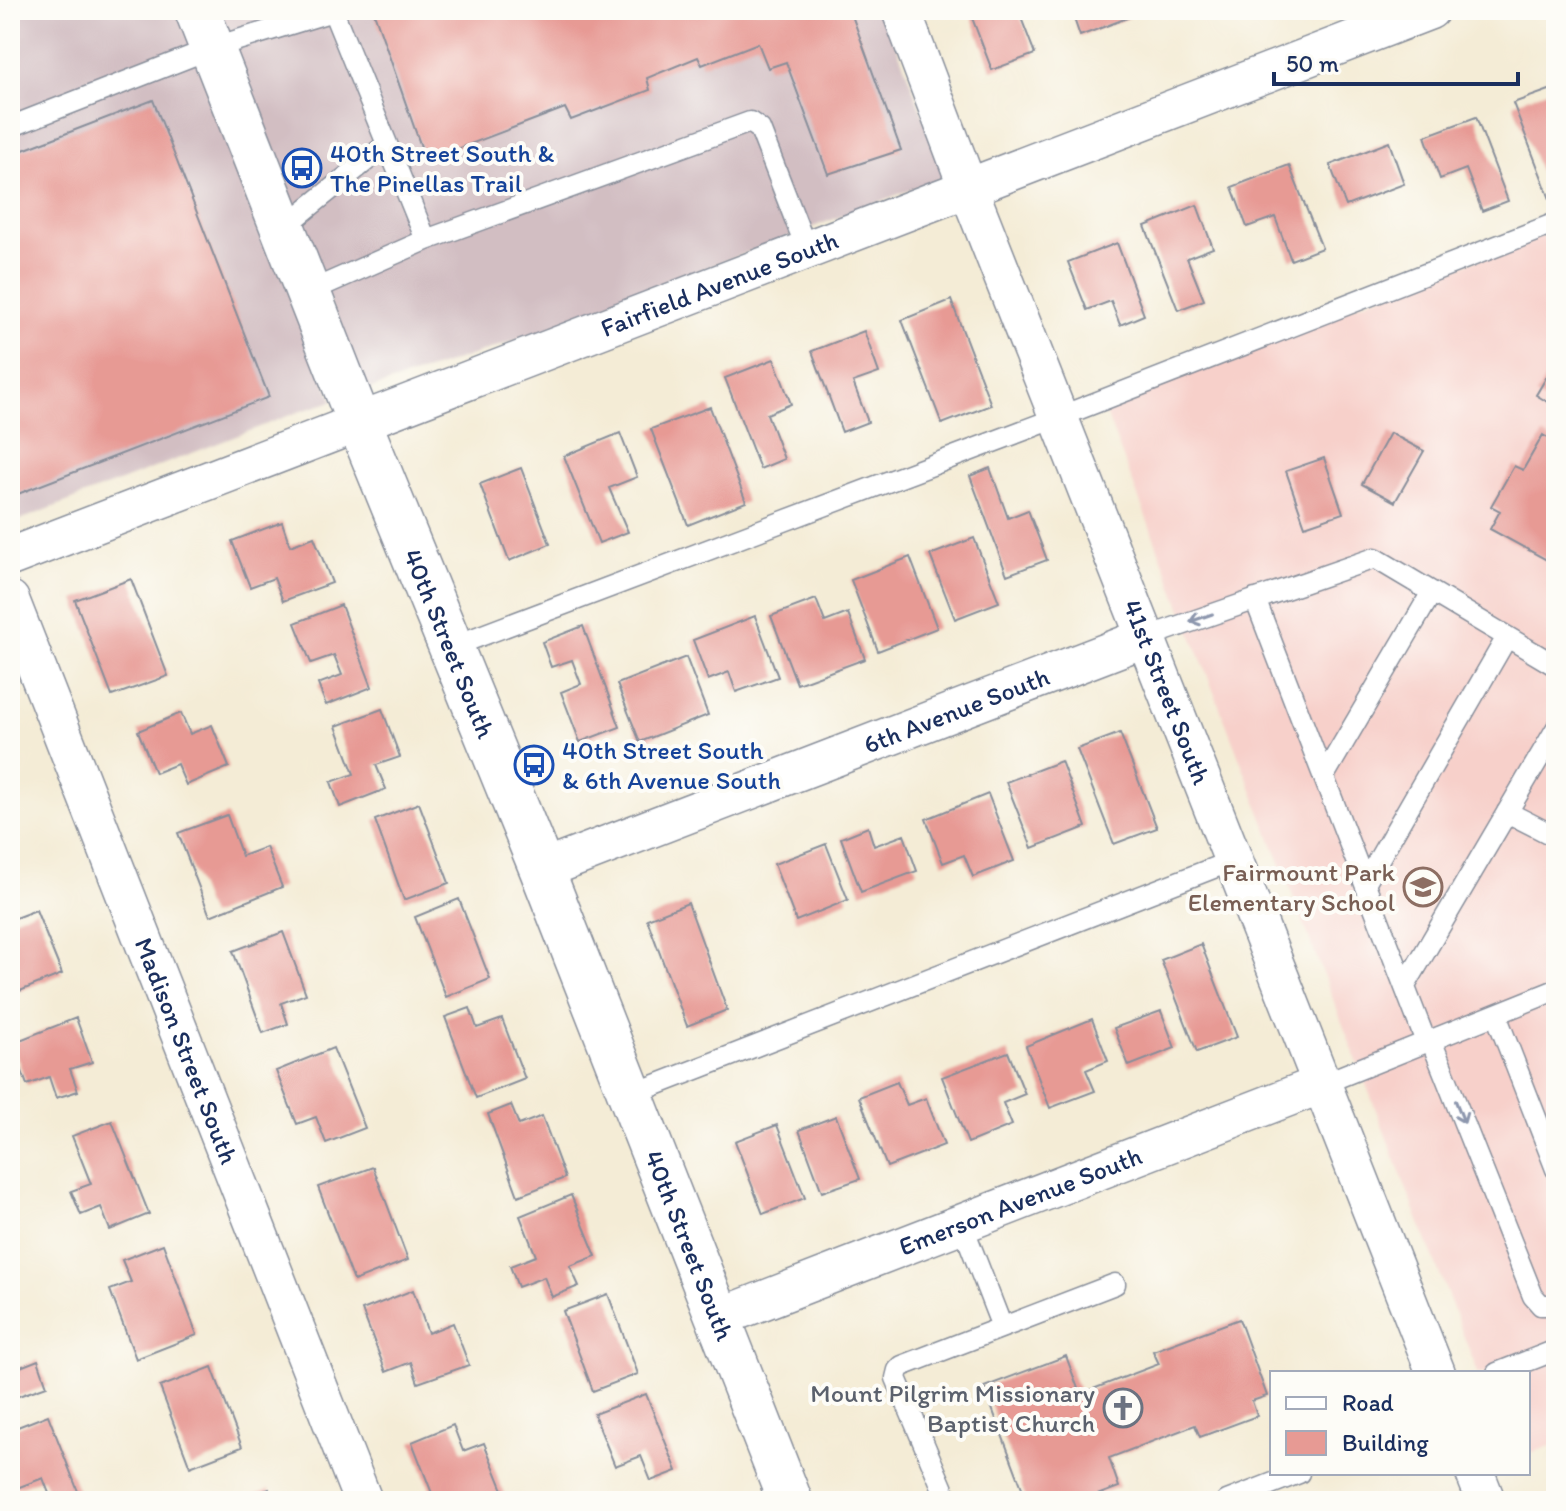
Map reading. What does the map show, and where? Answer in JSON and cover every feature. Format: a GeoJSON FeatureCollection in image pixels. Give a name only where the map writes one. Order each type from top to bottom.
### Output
{"type":"FeatureCollection","features":[{"type":"Feature","properties":{"kind":"street","name":"41st Street South"},"geometry":{"type":"LineString","coordinates":[[901,10],[968,188],[1435,1371]]}},
{"type":"Feature","properties":{"kind":"street","name":"Fairfield Avenue South"},"geometry":{"type":"LineString","coordinates":[[10,557],[1430,10]]}},
{"type":"Feature","properties":{"kind":"street","name":"40th Street South"},"geometry":{"type":"LineString","coordinates":[[204,29],[359,422],[542,870],[790,1501]]}},
{"type":"Feature","properties":{"kind":"street","name":"Madison Street South"},"geometry":{"type":"LineString","coordinates":[[10,600],[363,1501]]}},
{"type":"Feature","properties":{"kind":"street","name":"6th Avenue South"},"geometry":{"type":"LineString","coordinates":[[542,870],[1147,637]]}},
{"type":"Feature","properties":{"kind":"street","name":"Emerson Avenue South"},"geometry":{"type":"LineString","coordinates":[[718,1318],[1322,1084]]}},
{"type":"Feature","properties":{"kind":"street"},"geometry":{"type":"LineString","coordinates":[[1476,1475],[1486,1501]]}},
{"type":"Feature","properties":{"kind":"lane"},"geometry":{"type":"LineString","coordinates":[[10,127],[204,29],[333,11],[426,240]]}},
{"type":"Feature","properties":{"kind":"lane"},"geometry":{"type":"LineString","coordinates":[[308,292],[426,240],[750,122],[760,129],[807,250]]}},
{"type":"Feature","properties":{"kind":"lane"},"geometry":{"type":"LineString","coordinates":[[283,228],[387,144]]}},
{"type":"Feature","properties":{"kind":"lane"},"geometry":{"type":"LineString","coordinates":[[451,647],[1059,417],[1556,223]]}},
{"type":"Feature","properties":{"kind":"lane","name":"6th Avenue South"},"geometry":{"type":"LineString","coordinates":[[1147,637],[1375,558],[1432,592]]}},
{"type":"Feature","properties":{"kind":"lane"},"geometry":{"type":"LineString","coordinates":[[1324,776],[1432,592],[1556,666]]}},
{"type":"Feature","properties":{"kind":"lane"},"geometry":{"type":"LineString","coordinates":[[1255,599],[1405,986],[1533,1296],[1541,1305],[1556,1305]]}},
{"type":"Feature","properties":{"kind":"lane"},"geometry":{"type":"LineString","coordinates":[[1365,883],[1507,637]]}},
{"type":"Feature","properties":{"kind":"lane"},"geometry":{"type":"LineString","coordinates":[[1405,986],[1556,729]]}},
{"type":"Feature","properties":{"kind":"lane"},"geometry":{"type":"LineString","coordinates":[[1507,812],[1556,837]]}},
{"type":"Feature","properties":{"kind":"lane"},"geometry":{"type":"LineString","coordinates":[[630,1095],[1234,860]]}},
{"type":"Feature","properties":{"kind":"lane"},"geometry":{"type":"LineString","coordinates":[[1322,1084],[1556,990]]}},
{"type":"Feature","properties":{"kind":"lane"},"geometry":{"type":"LineString","coordinates":[[1496,1015],[1556,1169]]}},
{"type":"Feature","properties":{"kind":"lane"},"geometry":{"type":"LineString","coordinates":[[962,1224],[1002,1327]]}},
{"type":"Feature","properties":{"kind":"lane"},"geometry":{"type":"LineString","coordinates":[[948,1501],[896,1378],[898,1370],[1115,1284]]}},
{"type":"Feature","properties":{"kind":"lane"},"geometry":{"type":"LineString","coordinates":[[1502,1371],[1556,1350]]}},
{"type":"Feature","properties":{"kind":"lane"},"geometry":{"type":"LineString","coordinates":[[1227,1501],[1294,1475]]}},
{"type":"Feature","properties":{"kind":"shaded area"},"geometry":{"type":"Polygon","coordinates":[[[10,10],[179,10],[333,401],[10,524],[10,10]]]}},
{"type":"Feature","properties":{"kind":"shaded area"},"geometry":{"type":"Polygon","coordinates":[[[215,10],[883,10],[946,176],[535,334],[365,391],[215,10]]]}},
{"type":"Feature","properties":{"kind":"shaded area","name":"Fairmount Park Elementary School"},"geometry":{"type":"Polygon","coordinates":[[[1556,230],[1556,1444],[1530,1451],[1530,1371],[1477,1371],[1101,401],[1556,230]]]}},
{"type":"Feature","properties":{"kind":"building"},"geometry":{"type":"Polygon","coordinates":[[[373,10],[850,10],[901,150],[828,174],[786,62],[768,68],[758,43],[702,65],[698,57],[647,78],[650,90],[571,120],[565,108],[426,161],[373,10]]]}},
{"type":"Feature","properties":{"kind":"building"},"geometry":{"type":"Polygon","coordinates":[[[969,10],[1018,10],[1035,54],[992,70],[969,10]]]}},
{"type":"Feature","properties":{"kind":"building"},"geometry":{"type":"Polygon","coordinates":[[[1071,10],[1127,10],[1130,17],[1080,36],[1071,10]]]}},
{"type":"Feature","properties":{"kind":"building"},"geometry":{"type":"Polygon","coordinates":[[[1555,88],[1556,197],[1550,199],[1513,103],[1555,88]]]}},
{"type":"Feature","properties":{"kind":"building"},"geometry":{"type":"Polygon","coordinates":[[[153,100],[269,397],[10,497],[10,155],[153,100]]]}},
{"type":"Feature","properties":{"kind":"building"},"geometry":{"type":"Polygon","coordinates":[[[1476,117],[1508,201],[1482,211],[1466,169],[1440,179],[1425,136],[1476,117]]]}},
{"type":"Feature","properties":{"kind":"building"},"geometry":{"type":"Polygon","coordinates":[[[1389,142],[1404,184],[1346,206],[1330,165],[1389,142]]]}},
{"type":"Feature","properties":{"kind":"building"},"geometry":{"type":"Polygon","coordinates":[[[1289,165],[1322,248],[1291,260],[1275,217],[1247,227],[1232,187],[1289,165]]]}},
{"type":"Feature","properties":{"kind":"building"},"geometry":{"type":"Polygon","coordinates":[[[1197,205],[1213,248],[1187,258],[1204,300],[1178,310],[1145,226],[1197,205]]]}},
{"type":"Feature","properties":{"kind":"building"},"geometry":{"type":"Polygon","coordinates":[[[1117,243],[1144,315],[1120,325],[1111,301],[1087,310],[1068,262],[1117,243]]]}},
{"type":"Feature","properties":{"kind":"building"},"geometry":{"type":"Polygon","coordinates":[[[951,300],[991,405],[942,424],[902,320],[951,300]]]}},
{"type":"Feature","properties":{"kind":"building"},"geometry":{"type":"Polygon","coordinates":[[[864,331],[879,373],[853,382],[868,422],[842,432],[812,351],[864,331]]]}},
{"type":"Feature","properties":{"kind":"building"},"geometry":{"type":"Polygon","coordinates":[[[774,359],[791,404],[767,414],[784,459],[760,469],[725,378],[774,359]]]}},
{"type":"Feature","properties":{"kind":"building"},"geometry":{"type":"Polygon","coordinates":[[[1556,361],[1556,407],[1536,395],[1556,361]]]}},
{"type":"Feature","properties":{"kind":"building"},"geometry":{"type":"Polygon","coordinates":[[[710,407],[746,502],[688,525],[651,429],[710,407]]]}},
{"type":"Feature","properties":{"kind":"building"},"geometry":{"type":"Polygon","coordinates":[[[620,433],[637,477],[609,488],[628,532],[599,543],[564,456],[620,433]]]}},
{"type":"Feature","properties":{"kind":"building"},"geometry":{"type":"Polygon","coordinates":[[[1390,433],[1424,451],[1395,502],[1362,484],[1390,433]]]}},
{"type":"Feature","properties":{"kind":"building"},"geometry":{"type":"Polygon","coordinates":[[[1543,435],[1556,443],[1556,565],[1490,529],[1500,511],[1491,506],[1514,466],[1523,470],[1543,435]]]}},
{"type":"Feature","properties":{"kind":"building"},"geometry":{"type":"Polygon","coordinates":[[[1324,458],[1343,513],[1305,526],[1286,471],[1324,458]]]}},
{"type":"Feature","properties":{"kind":"building"},"geometry":{"type":"Polygon","coordinates":[[[521,468],[550,544],[509,561],[480,484],[521,468]]]}},
{"type":"Feature","properties":{"kind":"building"},"geometry":{"type":"Polygon","coordinates":[[[990,468],[1008,518],[1028,510],[1047,560],[1007,575],[970,476],[990,468]]]}},
{"type":"Feature","properties":{"kind":"building"},"geometry":{"type":"Polygon","coordinates":[[[282,522],[290,546],[314,537],[332,583],[283,601],[274,578],[250,587],[232,541],[282,522]]]}},
{"type":"Feature","properties":{"kind":"building"},"geometry":{"type":"Polygon","coordinates":[[[974,538],[999,602],[955,619],[930,555],[974,538]]]}},
{"type":"Feature","properties":{"kind":"building"},"geometry":{"type":"Polygon","coordinates":[[[910,557],[937,628],[878,651],[851,580],[910,557]]]}},
{"type":"Feature","properties":{"kind":"building"},"geometry":{"type":"Polygon","coordinates":[[[131,579],[168,676],[112,696],[75,600],[131,579]]]}},
{"type":"Feature","properties":{"kind":"building"},"geometry":{"type":"Polygon","coordinates":[[[816,599],[825,622],[848,613],[865,659],[797,684],[771,616],[816,599]]]}},
{"type":"Feature","properties":{"kind":"building"},"geometry":{"type":"Polygon","coordinates":[[[341,605],[372,687],[326,705],[318,684],[342,675],[334,655],[311,663],[295,623],[341,605]]]}},
{"type":"Feature","properties":{"kind":"building"},"geometry":{"type":"Polygon","coordinates":[[[755,616],[778,677],[736,692],[729,672],[708,680],[693,640],[755,616]]]}},
{"type":"Feature","properties":{"kind":"building"},"geometry":{"type":"Polygon","coordinates":[[[583,626],[620,727],[580,742],[561,692],[581,684],[572,660],[551,667],[542,642],[583,626]]]}},
{"type":"Feature","properties":{"kind":"building"},"geometry":{"type":"Polygon","coordinates":[[[686,657],[708,715],[640,742],[617,684],[686,657]]]}},
{"type":"Feature","properties":{"kind":"building"},"geometry":{"type":"Polygon","coordinates":[[[382,709],[400,757],[376,765],[386,789],[340,807],[331,782],[354,774],[336,726],[382,709]]]}},
{"type":"Feature","properties":{"kind":"building"},"geometry":{"type":"Polygon","coordinates":[[[181,713],[190,734],[212,725],[229,767],[186,785],[177,764],[155,773],[138,731],[181,713]]]}},
{"type":"Feature","properties":{"kind":"building"},"geometry":{"type":"Polygon","coordinates":[[[1120,733],[1157,828],[1114,844],[1077,749],[1120,733]]]}},
{"type":"Feature","properties":{"kind":"building"},"geometry":{"type":"Polygon","coordinates":[[[1061,761],[1086,827],[1032,848],[1006,782],[1061,761]]]}},
{"type":"Feature","properties":{"kind":"building"},"geometry":{"type":"Polygon","coordinates":[[[988,794],[1014,861],[973,877],[964,855],[943,863],[926,819],[988,794]]]}},
{"type":"Feature","properties":{"kind":"building"},"geometry":{"type":"Polygon","coordinates":[[[419,803],[449,883],[404,900],[375,820],[419,803]]]}},
{"type":"Feature","properties":{"kind":"building"},"geometry":{"type":"Polygon","coordinates":[[[227,815],[242,856],[266,847],[282,887],[210,916],[178,833],[227,815]]]}},
{"type":"Feature","properties":{"kind":"building"},"geometry":{"type":"Polygon","coordinates":[[[868,827],[874,846],[904,835],[917,871],[861,892],[841,838],[868,827]]]}},
{"type":"Feature","properties":{"kind":"building"},"geometry":{"type":"Polygon","coordinates":[[[826,844],[848,900],[796,921],[774,864],[826,844]]]}},
{"type":"Feature","properties":{"kind":"building"},"geometry":{"type":"Polygon","coordinates":[[[459,899],[490,979],[446,997],[415,917],[459,899]]]}},
{"type":"Feature","properties":{"kind":"building"},"geometry":{"type":"Polygon","coordinates":[[[688,903],[727,1010],[687,1026],[647,919],[688,903]]]}},
{"type":"Feature","properties":{"kind":"building"},"geometry":{"type":"Polygon","coordinates":[[[36,910],[62,974],[20,991],[10,965],[10,920],[36,910]]]}},
{"type":"Feature","properties":{"kind":"building"},"geometry":{"type":"Polygon","coordinates":[[[283,932],[306,994],[281,1003],[288,1024],[263,1033],[233,951],[283,932]]]}},
{"type":"Feature","properties":{"kind":"building"},"geometry":{"type":"Polygon","coordinates":[[[1201,944],[1237,1037],[1197,1052],[1161,960],[1201,944]]]}},
{"type":"Feature","properties":{"kind":"building"},"geometry":{"type":"Polygon","coordinates":[[[470,1008],[477,1028],[502,1019],[525,1079],[476,1098],[445,1017],[470,1008]]]}},
{"type":"Feature","properties":{"kind":"building"},"geometry":{"type":"Polygon","coordinates":[[[1161,1011],[1175,1048],[1129,1066],[1114,1028],[1161,1011]]]}},
{"type":"Feature","properties":{"kind":"building"},"geometry":{"type":"Polygon","coordinates":[[[76,1018],[92,1062],[70,1069],[78,1091],[56,1098],[49,1077],[27,1085],[12,1043],[76,1018]]]}},
{"type":"Feature","properties":{"kind":"building"},"geometry":{"type":"Polygon","coordinates":[[[1092,1019],[1108,1061],[1086,1070],[1095,1091],[1050,1108],[1026,1046],[1092,1019]]]}},
{"type":"Feature","properties":{"kind":"building"},"geometry":{"type":"Polygon","coordinates":[[[333,1048],[365,1128],[326,1143],[316,1117],[297,1124],[276,1071],[333,1048]]]}},
{"type":"Feature","properties":{"kind":"building"},"geometry":{"type":"Polygon","coordinates":[[[1008,1052],[1025,1094],[1003,1103],[1012,1125],[968,1143],[942,1077],[1008,1052]]]}},
{"type":"Feature","properties":{"kind":"building"},"geometry":{"type":"Polygon","coordinates":[[[897,1082],[907,1105],[926,1098],[944,1145],[887,1167],[859,1097],[897,1082]]]}},
{"type":"Feature","properties":{"kind":"building"},"geometry":{"type":"Polygon","coordinates":[[[511,1105],[519,1125],[542,1116],[565,1178],[518,1196],[488,1114],[511,1105]]]}},
{"type":"Feature","properties":{"kind":"building"},"geometry":{"type":"Polygon","coordinates":[[[836,1116],[860,1179],[822,1192],[799,1130],[836,1116]]]}},
{"type":"Feature","properties":{"kind":"building"},"geometry":{"type":"Polygon","coordinates":[[[112,1121],[149,1214],[110,1230],[101,1207],[81,1215],[71,1191],[91,1184],[72,1136],[112,1121]]]}},
{"type":"Feature","properties":{"kind":"building"},"geometry":{"type":"Polygon","coordinates":[[[777,1125],[805,1198],[763,1214],[735,1141],[777,1125]]]}},
{"type":"Feature","properties":{"kind":"building"},"geometry":{"type":"Polygon","coordinates":[[[373,1167],[408,1260],[354,1281],[318,1187],[373,1167]]]}},
{"type":"Feature","properties":{"kind":"building"},"geometry":{"type":"Polygon","coordinates":[[[571,1195],[596,1256],[570,1266],[579,1286],[552,1297],[544,1277],[518,1287],[510,1266],[536,1256],[520,1216],[571,1195]]]}},
{"type":"Feature","properties":{"kind":"building"},"geometry":{"type":"Polygon","coordinates":[[[163,1244],[197,1335],[136,1359],[110,1290],[131,1282],[122,1260],[163,1244]]]}},
{"type":"Feature","properties":{"kind":"building"},"geometry":{"type":"Polygon","coordinates":[[[413,1290],[428,1333],[453,1323],[469,1365],[418,1383],[411,1362],[386,1372],[362,1310],[413,1290]]]}},
{"type":"Feature","properties":{"kind":"building"},"geometry":{"type":"Polygon","coordinates":[[[608,1294],[638,1374],[593,1391],[563,1311],[608,1294]]]}},
{"type":"Feature","properties":{"kind":"building","name":"Mount Pilgrim Missionary Baptist Church"},"geometry":{"type":"Polygon","coordinates":[[[1239,1319],[1267,1396],[1252,1401],[1257,1416],[1200,1437],[1195,1425],[1109,1458],[1119,1487],[1092,1497],[1093,1501],[1027,1501],[984,1387],[1066,1356],[1080,1394],[1159,1364],[1153,1351],[1239,1319]]]}},
{"type":"Feature","properties":{"kind":"building"},"geometry":{"type":"Polygon","coordinates":[[[10,1347],[18,1368],[38,1360],[47,1386],[10,1399],[10,1347]]]}},
{"type":"Feature","properties":{"kind":"building"},"geometry":{"type":"Polygon","coordinates":[[[212,1367],[242,1447],[190,1467],[160,1387],[212,1367]]]}},
{"type":"Feature","properties":{"kind":"building"},"geometry":{"type":"Polygon","coordinates":[[[646,1394],[677,1471],[651,1481],[641,1456],[615,1466],[594,1414],[646,1394]]]}},
{"type":"Feature","properties":{"kind":"building"},"geometry":{"type":"Polygon","coordinates":[[[48,1415],[79,1494],[63,1501],[52,1501],[43,1478],[17,1488],[10,1470],[10,1430],[48,1415]]]}},
{"type":"Feature","properties":{"kind":"building"},"geometry":{"type":"Polygon","coordinates":[[[453,1425],[463,1451],[484,1443],[505,1495],[491,1501],[435,1501],[412,1442],[453,1425]]]}},
{"type":"Feature","properties":{"kind":"building"},"geometry":{"type":"Polygon","coordinates":[[[269,1489],[273,1501],[238,1501],[269,1489]]]}},
{"type":"Feature","properties":{"kind":"place","name":"40th Street South & The Pinellas Trail"},"geometry":{"type":"Point","coordinates":[302,168]}},
{"type":"Feature","properties":{"kind":"place","name":"40th Street South & 6th Avenue South"},"geometry":{"type":"Point","coordinates":[534,765]}},
{"type":"Feature","properties":{"kind":"place","name":"Fairmount Park Elementary School"},"geometry":{"type":"Point","coordinates":[1423,887]}},
{"type":"Feature","properties":{"kind":"place","name":"Mount Pilgrim Missionary Baptist Church"},"geometry":{"type":"Point","coordinates":[1123,1408]}}]}
